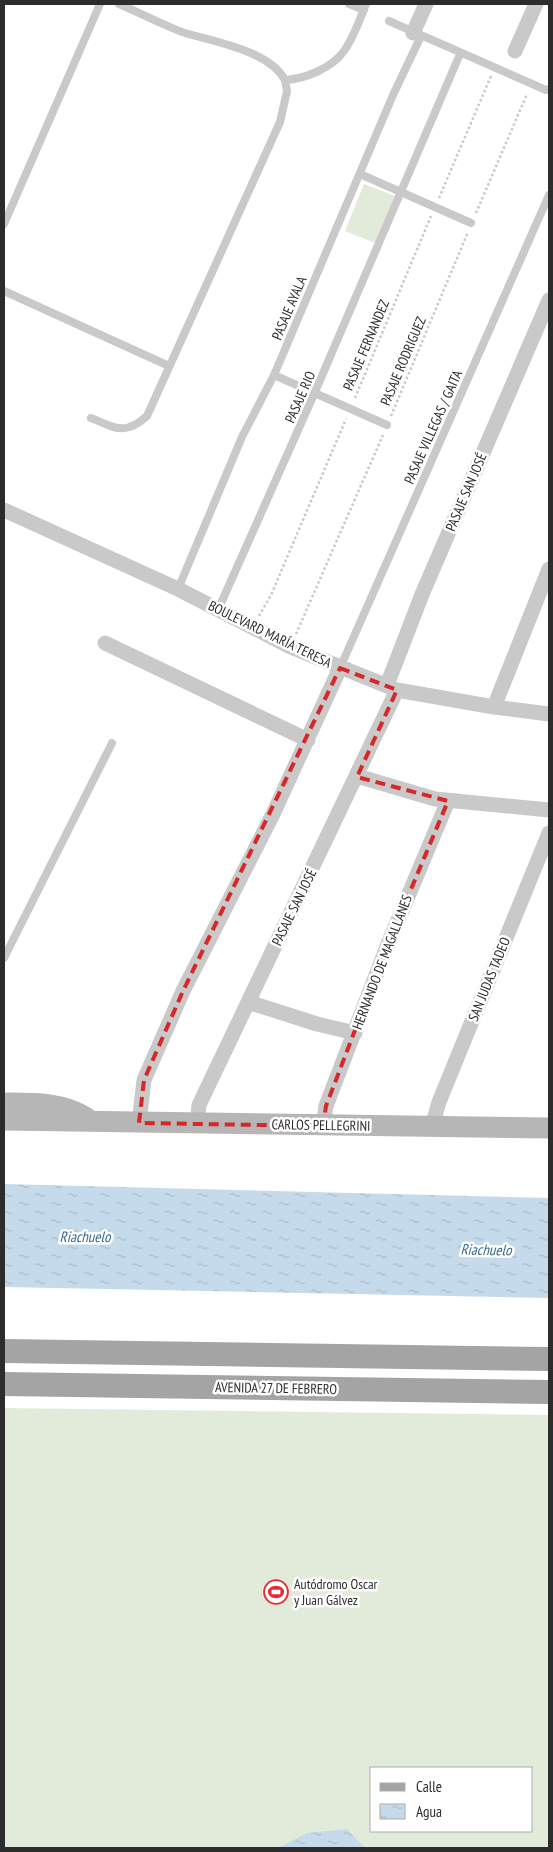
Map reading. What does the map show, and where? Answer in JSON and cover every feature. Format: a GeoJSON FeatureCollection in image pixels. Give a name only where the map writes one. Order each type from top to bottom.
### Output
{"type":"FeatureCollection","features":[{"type":"Feature","properties":{"kind":"main road","name":"CARLOS PELLEGRINI"},"geometry":{"type":"LineString","coordinates":[[4,1102],[36,1103],[69,1108],[93,1122]]}},
{"type":"Feature","properties":{"kind":"main road","name":"CARLOS PELLEGRINI"},"geometry":{"type":"LineString","coordinates":[[4,1120],[139,1124],[549,1128]]}},
{"type":"Feature","properties":{"kind":"main road"},"geometry":{"type":"LineString","coordinates":[[4,1351],[549,1358]]}},
{"type":"Feature","properties":{"kind":"main road","name":"AVENIDA 27 DE FEBRERO"},"geometry":{"type":"LineString","coordinates":[[4,1384],[549,1392]]}},
{"type":"Feature","properties":{"kind":"street"},"geometry":{"type":"LineString","coordinates":[[417,35],[426,4]]}},
{"type":"Feature","properties":{"kind":"street"},"geometry":{"type":"LineString","coordinates":[[515,51],[536,4]]}},
{"type":"Feature","properties":{"kind":"street","name":"PASAJE SAN JOSÉ"},"geometry":{"type":"LineString","coordinates":[[197,1124],[199,1105],[357,776],[392,687],[423,592],[549,300]]}},
{"type":"Feature","properties":{"kind":"street","name":"BOULEVARD MARÍA TERESA"},"geometry":{"type":"LineString","coordinates":[[4,510],[178,589],[291,647],[340,668],[392,687],[494,708],[549,714]]}},
{"type":"Feature","properties":{"kind":"street"},"geometry":{"type":"LineString","coordinates":[[494,708],[549,569]]}},
{"type":"Feature","properties":{"kind":"street"},"geometry":{"type":"LineString","coordinates":[[105,643],[308,740]]}},
{"type":"Feature","properties":{"kind":"street"},"geometry":{"type":"LineString","coordinates":[[139,1124],[144,1080],[175,1009],[308,740],[340,668]]}},
{"type":"Feature","properties":{"kind":"street"},"geometry":{"type":"LineString","coordinates":[[357,776],[434,799],[549,810]]}},
{"type":"Feature","properties":{"kind":"street","name":"HERNANDO DE MAGALLANES"},"geometry":{"type":"LineString","coordinates":[[322,1126],[326,1106],[388,944],[448,801]]}},
{"type":"Feature","properties":{"kind":"street","name":"SAN JUDAS TADEO"},"geometry":{"type":"LineString","coordinates":[[432,1126],[439,1102],[549,833]]}},
{"type":"Feature","properties":{"kind":"street"},"geometry":{"type":"LineString","coordinates":[[248,1002],[317,1024],[355,1033]]}},
{"type":"Feature","properties":{"kind":"lane"},"geometry":{"type":"LineString","coordinates":[[4,224],[100,4]]}},
{"type":"Feature","properties":{"kind":"lane"},"geometry":{"type":"LineString","coordinates":[[91,418],[117,429],[136,426],[146,416],[280,122],[287,91],[281,72],[259,56],[181,31],[119,4]]}},
{"type":"Feature","properties":{"kind":"lane"},"geometry":{"type":"LineString","coordinates":[[285,80],[310,75],[336,59],[344,50],[365,7],[349,4]]}},
{"type":"Feature","properties":{"kind":"lane"},"geometry":{"type":"LineString","coordinates":[[389,21],[460,54],[549,90]]}},
{"type":"Feature","properties":{"kind":"lane","name":"PASAJE AYALA"},"geometry":{"type":"LineString","coordinates":[[178,589],[242,436],[274,375],[417,35]]}},
{"type":"Feature","properties":{"kind":"lane","name":"PASAJE RIO"},"geometry":{"type":"LineString","coordinates":[[218,610],[315,392],[460,54]]}},
{"type":"Feature","properties":{"kind":"lane"},"geometry":{"type":"LineString","coordinates":[[360,174],[472,223]]}},
{"type":"Feature","properties":{"kind":"lane","name":"PASAJE VILLEGAS / GAITA"},"geometry":{"type":"LineString","coordinates":[[340,668],[549,195]]}},
{"type":"Feature","properties":{"kind":"lane"},"geometry":{"type":"LineString","coordinates":[[4,291],[169,366]]}},
{"type":"Feature","properties":{"kind":"lane"},"geometry":{"type":"LineString","coordinates":[[274,375],[387,424]]}},
{"type":"Feature","properties":{"kind":"lane"},"geometry":{"type":"LineString","coordinates":[[4,958],[112,743]]}},
{"type":"Feature","properties":{"kind":"path","name":"PASAJE FERNANDEZ"},"geometry":{"type":"LineString","coordinates":[[253,628],[271,595],[495,68]]}},
{"type":"Feature","properties":{"kind":"path","name":"PASAJE RODRIGUEZ"},"geometry":{"type":"LineString","coordinates":[[291,647],[532,83]]}},
{"type":"Feature","properties":{"kind":"highlighted area"},"geometry":{"type":"Polygon","coordinates":[[[340,668],[397,690],[357,777],[448,801],[388,944],[326,1106],[323,1126],[139,1123],[144,1080],[183,991],[340,668]]]}},
{"type":"Feature","properties":{"kind":"green space"},"geometry":{"type":"Polygon","coordinates":[[[364,184],[395,196],[375,243],[345,231],[364,184]]]}},
{"type":"Feature","properties":{"kind":"green space","name":"Autódromo Oscar y Juan Gálvez"},"geometry":{"type":"Polygon","coordinates":[[[4,1408],[549,1415],[549,1848],[4,1848],[4,1408]]]}},
{"type":"Feature","properties":{"kind":"water","name":"Riachuelo"},"geometry":{"type":"Polygon","coordinates":[[[4,1184],[549,1198],[549,1298],[4,1287],[4,1184]]]}},
{"type":"Feature","properties":{"kind":"water"},"geometry":{"type":"Polygon","coordinates":[[[347,1829],[365,1848],[278,1848],[307,1833],[347,1829]]]}},
{"type":"Feature","properties":{"kind":"place","name":"Autódromo Oscar y Juan Gálvez"},"geometry":{"type":"Point","coordinates":[276,1592]}}]}
